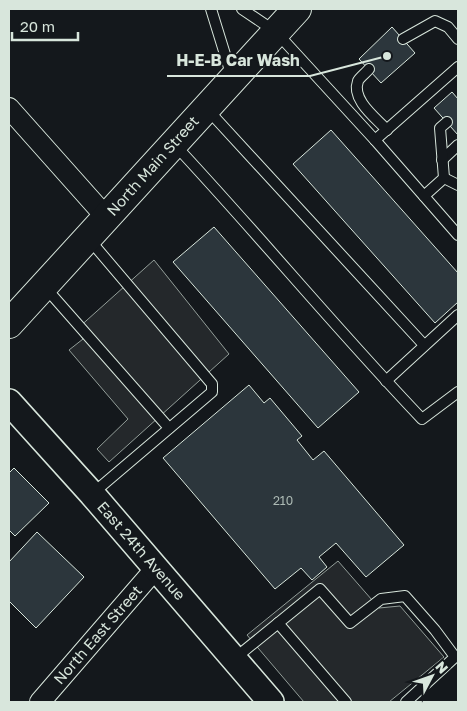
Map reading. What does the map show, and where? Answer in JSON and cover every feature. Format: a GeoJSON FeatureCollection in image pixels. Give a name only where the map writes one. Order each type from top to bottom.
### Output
{"type":"FeatureCollection","features":[{"type":"Feature","properties":{"kind":"main road","name":"North Main Street"},"geometry":{"type":"LineString","coordinates":[[9,324],[297,9]]}},
{"type":"Feature","properties":{"kind":"street"},"geometry":{"type":"LineString","coordinates":[[9,108],[106,217]]}},
{"type":"Feature","properties":{"kind":"street","name":"East 24th Avenue"},"geometry":{"type":"LineString","coordinates":[[9,402],[92,494],[272,702]]}},
{"type":"Feature","properties":{"kind":"street","name":"North East Street"},"geometry":{"type":"LineString","coordinates":[[40,702],[156,568]]}},
{"type":"Feature","properties":{"kind":"lane"},"geometry":{"type":"LineString","coordinates":[[211,9],[233,79]]}},
{"type":"Feature","properties":{"kind":"lane"},"geometry":{"type":"LineString","coordinates":[[242,9],[276,32],[375,140],[458,235]]}},
{"type":"Feature","properties":{"kind":"lane"},"geometry":{"type":"LineString","coordinates":[[402,39],[435,20],[448,27],[458,39]]}},
{"type":"Feature","properties":{"kind":"lane"},"geometry":{"type":"LineString","coordinates":[[375,140],[458,67]]}},
{"type":"Feature","properties":{"kind":"lane"},"geometry":{"type":"LineString","coordinates":[[369,70],[358,80],[359,100],[387,130]]}},
{"type":"Feature","properties":{"kind":"lane"},"geometry":{"type":"LineString","coordinates":[[206,108],[424,345]]}},
{"type":"Feature","properties":{"kind":"lane"},"geometry":{"type":"LineString","coordinates":[[444,178],[440,128],[447,122]]}},
{"type":"Feature","properties":{"kind":"lane"},"geometry":{"type":"LineString","coordinates":[[174,144],[224,197],[386,381],[422,419],[458,392]]}},
{"type":"Feature","properties":{"kind":"lane"},"geometry":{"type":"LineString","coordinates":[[442,160],[458,145]]}},
{"type":"Feature","properties":{"kind":"lane"},"geometry":{"type":"LineString","coordinates":[[424,196],[444,178]]}},
{"type":"Feature","properties":{"kind":"lane"},"geometry":{"type":"LineString","coordinates":[[444,178],[458,185]]}},
{"type":"Feature","properties":{"kind":"lane"},"geometry":{"type":"LineString","coordinates":[[88,237],[212,384],[212,392],[92,494]]}},
{"type":"Feature","properties":{"kind":"lane"},"geometry":{"type":"LineString","coordinates":[[44,286],[169,428]]}},
{"type":"Feature","properties":{"kind":"lane"},"geometry":{"type":"LineString","coordinates":[[386,381],[458,315]]}},
{"type":"Feature","properties":{"kind":"lane"},"geometry":{"type":"LineString","coordinates":[[234,659],[320,588],[350,623],[381,600],[404,596],[435,630],[455,657],[406,702]]}},
{"type":"Feature","properties":{"kind":"lane"},"geometry":{"type":"LineString","coordinates":[[278,623],[346,702]]}},
{"type":"Feature","properties":{"kind":"shaded area"},"geometry":{"type":"Polygon","coordinates":[[[154,260],[229,354],[109,462],[97,449],[128,419],[69,350],[83,339],[77,329],[154,260]]]}},
{"type":"Feature","properties":{"kind":"shaded area"},"geometry":{"type":"Polygon","coordinates":[[[338,561],[379,608],[400,606],[444,657],[389,702],[304,702],[247,635],[338,561]]]}},
{"type":"Feature","properties":{"kind":"building"},"geometry":{"type":"Polygon","coordinates":[[[392,27],[415,53],[381,83],[359,59],[392,27]]]}},
{"type":"Feature","properties":{"kind":"building"},"geometry":{"type":"Polygon","coordinates":[[[452,92],[458,99],[458,135],[434,108],[452,92]]]}},
{"type":"Feature","properties":{"kind":"building"},"geometry":{"type":"Polygon","coordinates":[[[331,130],[458,273],[458,302],[435,323],[293,164],[331,130]]]}},
{"type":"Feature","properties":{"kind":"building"},"geometry":{"type":"Polygon","coordinates":[[[214,227],[359,392],[318,428],[173,262],[214,227]]]}},
{"type":"Feature","properties":{"kind":"building"},"geometry":{"type":"Polygon","coordinates":[[[249,385],[264,403],[270,398],[302,436],[297,440],[313,460],[324,451],[404,545],[366,577],[336,543],[319,557],[327,567],[312,580],[301,568],[275,589],[163,458],[249,385]]]}},
{"type":"Feature","properties":{"kind":"building"},"geometry":{"type":"Polygon","coordinates":[[[14,468],[49,503],[15,536],[9,530],[9,473],[14,468]]]}},
{"type":"Feature","properties":{"kind":"building"},"geometry":{"type":"Polygon","coordinates":[[[37,532],[84,577],[36,628],[9,601],[9,562],[37,532]]]}},
{"type":"Feature","properties":{"kind":"place","name":"H-E-B Car Wash"},"geometry":{"type":"Point","coordinates":[387,56]}}]}
